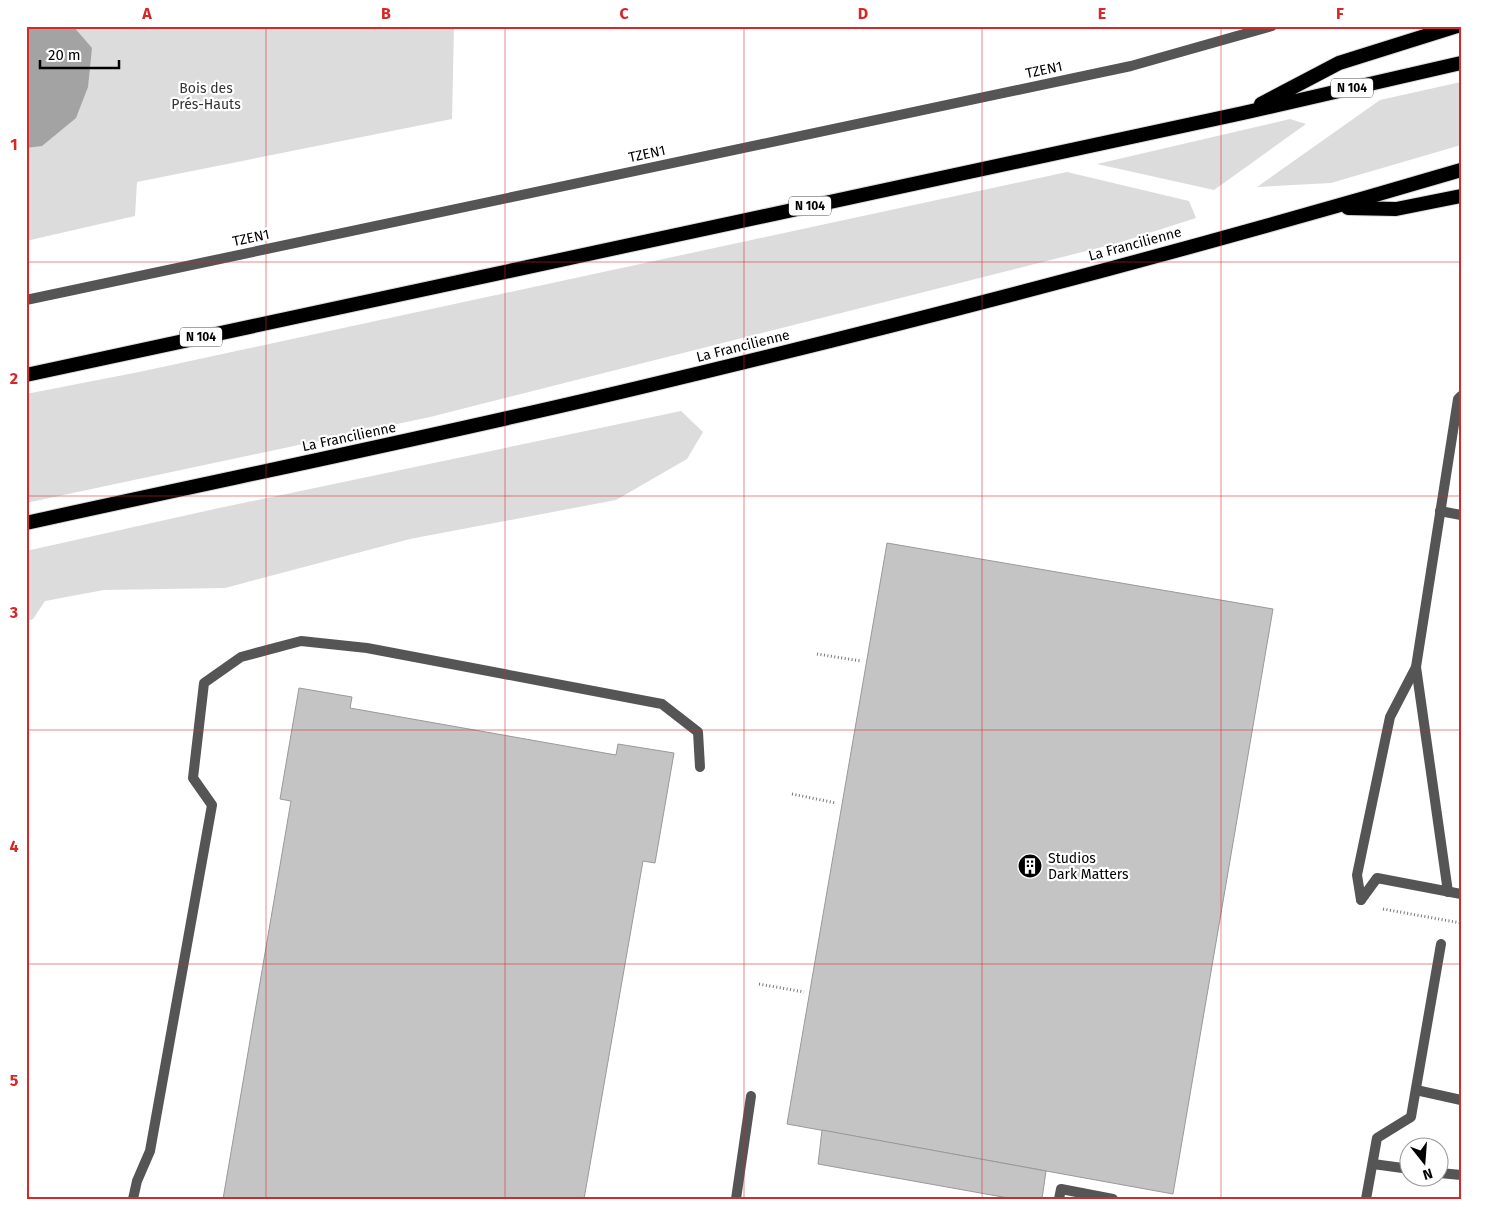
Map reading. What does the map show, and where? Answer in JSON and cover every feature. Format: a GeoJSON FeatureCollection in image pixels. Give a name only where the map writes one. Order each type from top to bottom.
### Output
{"type":"FeatureCollection","features":[{"type":"Feature","properties":{"kind":"highway"},"geometry":{"type":"LineString","coordinates":[[1243,113],[1339,63],[1457,26]]}},
{"type":"Feature","properties":{"kind":"highway","name":"N 104"},"geometry":{"type":"LineString","coordinates":[[26,375],[1243,113],[1461,63]]}},
{"type":"Feature","properties":{"kind":"highway","name":"La Francilienne"},"geometry":{"type":"LineString","coordinates":[[26,523],[382,447],[647,386],[894,326],[1335,207],[1461,170]]}},
{"type":"Feature","properties":{"kind":"highway"},"geometry":{"type":"LineString","coordinates":[[1335,207],[1396,209],[1461,196]]}},
{"type":"Feature","properties":{"kind":"lane","name":"TZEN1"},"geometry":{"type":"LineString","coordinates":[[26,300],[1131,66],[1272,26]]}},
{"type":"Feature","properties":{"kind":"lane"},"geometry":{"type":"LineString","coordinates":[[1448,892],[1416,667],[1458,399],[1461,396]]}},
{"type":"Feature","properties":{"kind":"lane"},"geometry":{"type":"LineString","coordinates":[[1440,511],[1461,515]]}},
{"type":"Feature","properties":{"kind":"lane"},"geometry":{"type":"LineString","coordinates":[[133,1199],[137,1181],[150,1151],[212,805],[193,778],[204,683],[241,657],[301,641],[367,648],[662,704],[698,732],[700,766]]}},
{"type":"Feature","properties":{"kind":"lane"},"geometry":{"type":"LineString","coordinates":[[1416,667],[1390,717],[1357,875],[1361,900],[1377,878],[1461,894]]}},
{"type":"Feature","properties":{"kind":"lane"},"geometry":{"type":"LineString","coordinates":[[1366,1199],[1377,1138],[1411,1117],[1441,944]]}},
{"type":"Feature","properties":{"kind":"lane"},"geometry":{"type":"LineString","coordinates":[[1416,1090],[1461,1100]]}},
{"type":"Feature","properties":{"kind":"lane"},"geometry":{"type":"LineString","coordinates":[[736,1199],[751,1096]]}},
{"type":"Feature","properties":{"kind":"lane"},"geometry":{"type":"LineString","coordinates":[[1373,1164],[1400,1168]]}},
{"type":"Feature","properties":{"kind":"lane"},"geometry":{"type":"LineString","coordinates":[[1059,1199],[1060,1189],[1114,1199]]}},
{"type":"Feature","properties":{"kind":"path"},"geometry":{"type":"LineString","coordinates":[[817,654],[861,661]]}},
{"type":"Feature","properties":{"kind":"path"},"geometry":{"type":"LineString","coordinates":[[792,794],[836,803]]}},
{"type":"Feature","properties":{"kind":"path"},"geometry":{"type":"LineString","coordinates":[[1383,909],[1461,923]]}},
{"type":"Feature","properties":{"kind":"path"},"geometry":{"type":"LineString","coordinates":[[759,984],[804,992]]}},
{"type":"Feature","properties":{"kind":"green space","name":"Bois des Prés-Hauts"},"geometry":{"type":"Polygon","coordinates":[[[26,26],[454,26],[452,119],[137,182],[135,216],[26,241],[26,26]]]}},
{"type":"Feature","properties":{"kind":"green space"},"geometry":{"type":"Polygon","coordinates":[[[1461,82],[1461,145],[1331,183],[1257,187],[1380,100],[1461,82]]]}},
{"type":"Feature","properties":{"kind":"green space"},"geometry":{"type":"Polygon","coordinates":[[[1290,119],[1306,124],[1214,190],[1097,164],[1290,119]]]}},
{"type":"Feature","properties":{"kind":"green space"},"geometry":{"type":"Polygon","coordinates":[[[1067,172],[1189,201],[1196,218],[1118,243],[430,417],[26,503],[26,394],[139,372],[1067,172]]]}},
{"type":"Feature","properties":{"kind":"green space"},"geometry":{"type":"Polygon","coordinates":[[[681,411],[703,432],[687,459],[616,500],[410,539],[225,588],[104,590],[45,601],[33,619],[26,621],[26,551],[219,508],[681,411]]]}},
{"type":"Feature","properties":{"kind":"shaded area"},"geometry":{"type":"Polygon","coordinates":[[[26,26],[73,26],[92,48],[88,87],[76,118],[42,146],[26,148],[26,26]]]}},
{"type":"Feature","properties":{"kind":"building","name":"Studios Dark Matters"},"geometry":{"type":"Polygon","coordinates":[[[887,543],[1273,609],[1173,1194],[787,1124],[887,543]]]}},
{"type":"Feature","properties":{"kind":"building"},"geometry":{"type":"Polygon","coordinates":[[[299,688],[352,697],[350,708],[616,755],[618,744],[674,753],[655,863],[643,861],[584,1199],[223,1199],[291,801],[280,799],[299,688]]]}},
{"type":"Feature","properties":{"kind":"building"},"geometry":{"type":"Polygon","coordinates":[[[822,1130],[1046,1171],[1042,1199],[1014,1199],[818,1164],[822,1130]]]}},
{"type":"Feature","properties":{"kind":"place","name":"Studios Dark Matters"},"geometry":{"type":"Point","coordinates":[1030,866]}}]}
